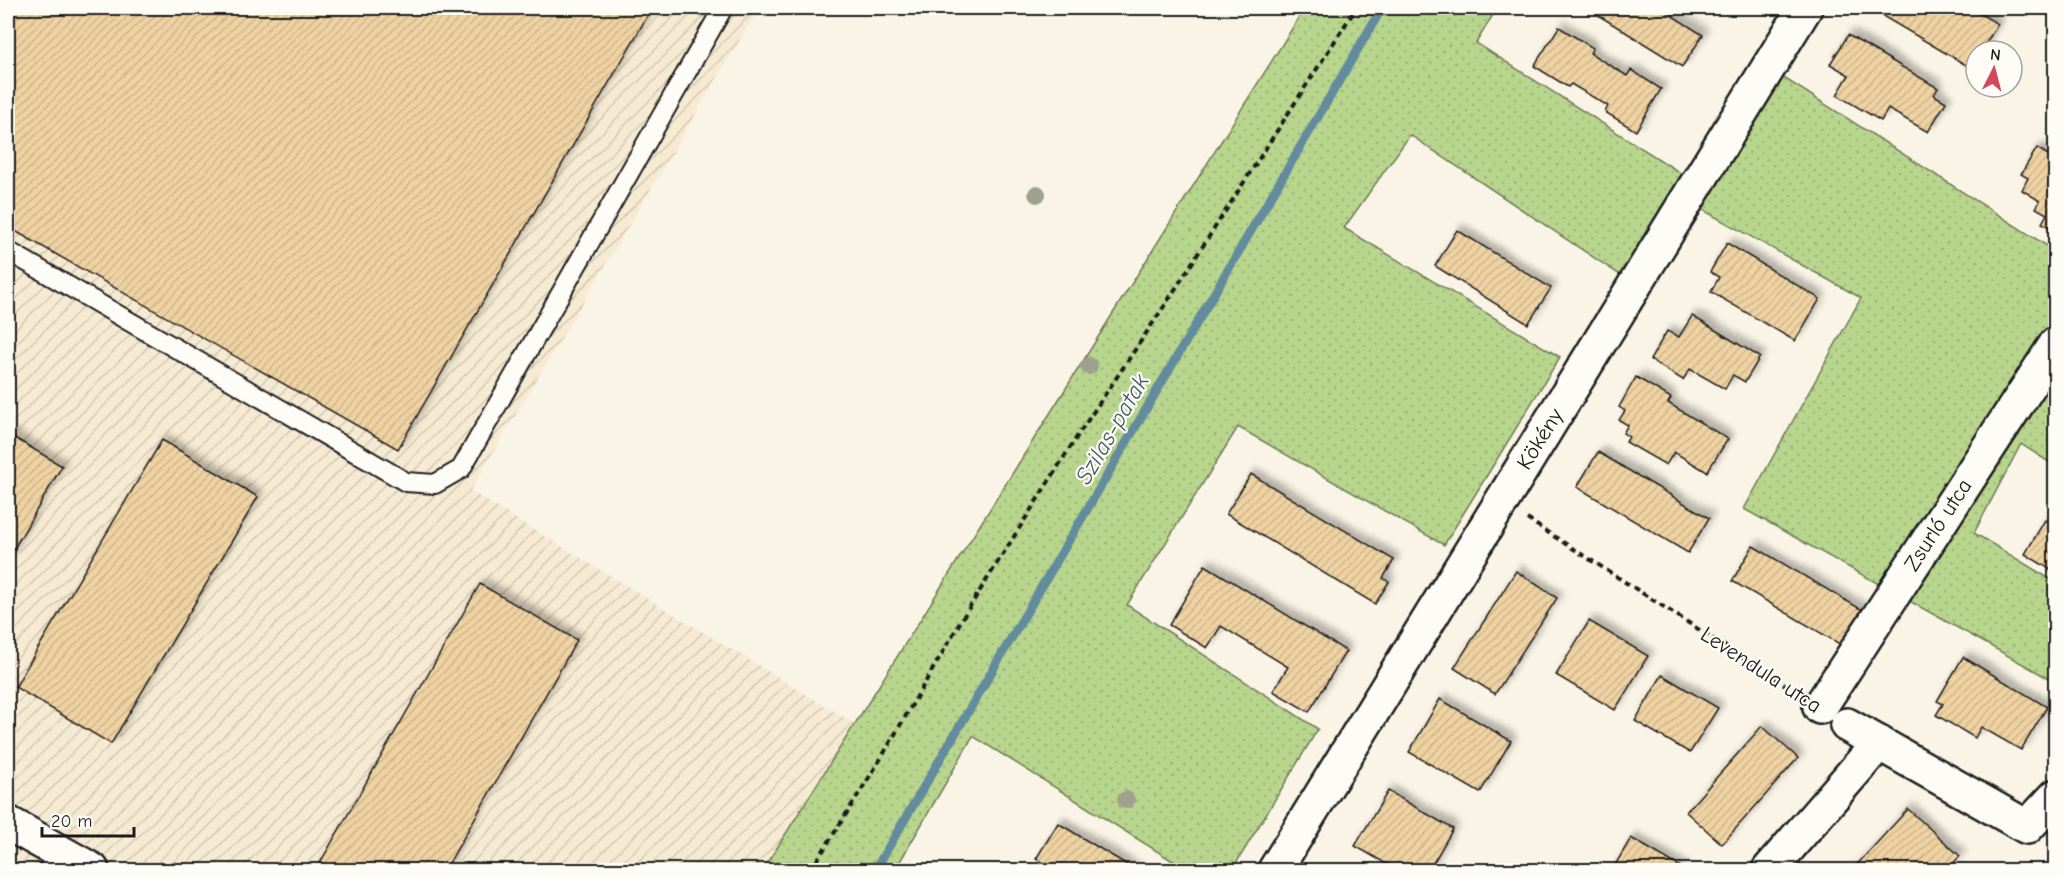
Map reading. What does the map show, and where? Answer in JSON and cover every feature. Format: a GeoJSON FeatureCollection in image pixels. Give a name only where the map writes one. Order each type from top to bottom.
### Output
{"type":"FeatureCollection","features":[{"type":"Feature","properties":{"kind":"street","name":"Kökény"},"geometry":{"type":"LineString","coordinates":[[1275,870],[1805,8]]}},
{"type":"Feature","properties":{"kind":"street","name":"Zsurló utca"},"geometry":{"type":"LineString","coordinates":[[1820,707],[2055,344]]}},
{"type":"Feature","properties":{"kind":"street","name":"Levendula utca"},"geometry":{"type":"LineString","coordinates":[[1847,725],[2027,827],[2055,796]]}},
{"type":"Feature","properties":{"kind":"street"},"geometry":{"type":"LineString","coordinates":[[1769,870],[1879,743]]}},
{"type":"Feature","properties":{"kind":"street"},"geometry":{"type":"LineString","coordinates":[[8,823],[54,861],[92,870]]}},
{"type":"Feature","properties":{"kind":"lane"},"geometry":{"type":"LineString","coordinates":[[8,251],[406,482],[435,484],[461,469],[723,8]]}},
{"type":"Feature","properties":{"kind":"path"},"geometry":{"type":"LineString","coordinates":[[811,870],[974,599],[1078,435],[1172,296],[1356,8]]}},
{"type":"Feature","properties":{"kind":"path","name":"Levendula utca"},"geometry":{"type":"LineString","coordinates":[[1502,502],[1820,707]]}},
{"type":"Feature","properties":{"kind":"shaded area"},"geometry":{"type":"Polygon","coordinates":[[[8,8],[759,8],[470,491],[855,724],[763,870],[8,870],[8,8]]]}},
{"type":"Feature","properties":{"kind":"green space"},"geometry":{"type":"Polygon","coordinates":[[[1305,8],[1497,8],[1476,43],[1709,191],[1781,76],[2055,251],[2055,466],[2021,444],[1974,533],[2055,582],[2055,682],[1744,509],[1861,298],[1696,206],[1647,293],[1410,135],[1344,228],[1560,357],[1444,545],[1238,427],[1127,605],[1318,729],[1232,870],[1187,870],[973,736],[895,870],[763,870],[1305,8]]]}},
{"type":"Feature","properties":{"kind":"building"},"geometry":{"type":"Polygon","coordinates":[[[8,8],[652,8],[398,449],[8,227],[8,8]]]}},
{"type":"Feature","properties":{"kind":"building"},"geometry":{"type":"Polygon","coordinates":[[[1596,8],[1660,8],[1703,35],[1682,67],[1593,12],[1596,8]]]}},
{"type":"Feature","properties":{"kind":"building"},"geometry":{"type":"Polygon","coordinates":[[[1869,8],[1970,8],[1998,24],[1989,39],[1964,39],[1964,64],[1869,8]]]}},
{"type":"Feature","properties":{"kind":"building"},"geometry":{"type":"Polygon","coordinates":[[[1559,27],[1593,48],[1590,53],[1627,76],[1631,70],[1661,89],[1636,131],[1605,112],[1608,106],[1571,84],[1568,87],[1534,66],[1559,27]]]}},
{"type":"Feature","properties":{"kind":"building"},"geometry":{"type":"Polygon","coordinates":[[[1848,35],[1938,88],[1934,95],[1946,102],[1928,132],[1888,109],[1881,121],[1837,95],[1849,75],[1830,64],[1848,35]]]}},
{"type":"Feature","properties":{"kind":"building"},"geometry":{"type":"Polygon","coordinates":[[[2037,148],[2056,160],[2056,231],[2042,223],[2047,214],[2036,208],[2040,201],[2022,190],[2028,178],[2021,174],[2037,148]]]}},
{"type":"Feature","properties":{"kind":"building"},"geometry":{"type":"Polygon","coordinates":[[[1457,230],[1551,288],[1528,324],[1435,266],[1457,230]]]}},
{"type":"Feature","properties":{"kind":"building"},"geometry":{"type":"Polygon","coordinates":[[[1727,243],[1820,299],[1795,341],[1711,292],[1719,277],[1710,272],[1727,243]]]}},
{"type":"Feature","properties":{"kind":"building"},"geometry":{"type":"Polygon","coordinates":[[[1692,316],[1760,357],[1745,382],[1733,375],[1725,389],[1690,369],[1683,380],[1650,360],[1667,331],[1679,337],[1692,316]]]}},
{"type":"Feature","properties":{"kind":"building"},"geometry":{"type":"Polygon","coordinates":[[[1636,377],[1671,398],[1668,403],[1728,439],[1707,472],[1674,452],[1666,465],[1626,442],[1629,437],[1623,433],[1628,425],[1619,420],[1625,411],[1619,407],[1636,377]]]}},
{"type":"Feature","properties":{"kind":"building"},"geometry":{"type":"Polygon","coordinates":[[[8,434],[62,466],[8,559],[8,434]]]}},
{"type":"Feature","properties":{"kind":"building"},"geometry":{"type":"Polygon","coordinates":[[[162,440],[258,497],[111,744],[15,687],[162,440]]]}},
{"type":"Feature","properties":{"kind":"building"},"geometry":{"type":"Polygon","coordinates":[[[1598,452],[1709,518],[1688,553],[1577,487],[1598,452]]]}},
{"type":"Feature","properties":{"kind":"building"},"geometry":{"type":"Polygon","coordinates":[[[1251,474],[1394,560],[1383,578],[1389,582],[1375,604],[1226,514],[1251,474]]]}},
{"type":"Feature","properties":{"kind":"building"},"geometry":{"type":"Polygon","coordinates":[[[2045,520],[2056,526],[2056,573],[2025,554],[2045,520]]]}},
{"type":"Feature","properties":{"kind":"building"},"geometry":{"type":"Polygon","coordinates":[[[1753,546],[1864,611],[1843,646],[1732,581],[1753,546]]]}},
{"type":"Feature","properties":{"kind":"building"},"geometry":{"type":"Polygon","coordinates":[[[1205,565],[1346,651],[1309,712],[1273,691],[1288,667],[1221,626],[1207,648],[1169,625],[1205,565]]]}},
{"type":"Feature","properties":{"kind":"building"},"geometry":{"type":"Polygon","coordinates":[[[1516,571],[1557,598],[1495,694],[1454,668],[1516,571]]]}},
{"type":"Feature","properties":{"kind":"building"},"geometry":{"type":"Polygon","coordinates":[[[480,584],[577,640],[445,870],[316,870],[480,584]]]}},
{"type":"Feature","properties":{"kind":"building"},"geometry":{"type":"Polygon","coordinates":[[[1589,621],[1648,656],[1615,710],[1556,675],[1589,621]]]}},
{"type":"Feature","properties":{"kind":"building"},"geometry":{"type":"Polygon","coordinates":[[[1963,657],[2047,707],[2021,750],[1981,727],[1975,738],[1936,715],[1943,704],[1937,701],[1963,657]]]}},
{"type":"Feature","properties":{"kind":"building"},"geometry":{"type":"Polygon","coordinates":[[[1662,675],[1718,708],[1690,753],[1635,721],[1662,675]]]}},
{"type":"Feature","properties":{"kind":"building"},"geometry":{"type":"Polygon","coordinates":[[[1440,699],[1511,741],[1480,793],[1409,752],[1440,699]]]}},
{"type":"Feature","properties":{"kind":"building"},"geometry":{"type":"Polygon","coordinates":[[[1762,726],[1798,758],[1722,844],[1686,812],[1762,726]]]}},
{"type":"Feature","properties":{"kind":"building"},"geometry":{"type":"Polygon","coordinates":[[[1388,791],[1453,829],[1429,870],[1397,870],[1355,846],[1388,791]]]}},
{"type":"Feature","properties":{"kind":"building"},"geometry":{"type":"Polygon","coordinates":[[[1908,809],[1960,856],[1947,870],[1852,870],[1908,809]]]}},
{"type":"Feature","properties":{"kind":"building"},"geometry":{"type":"Polygon","coordinates":[[[1058,823],[1136,870],[1056,870],[1036,859],[1058,823]]]}},
{"type":"Feature","properties":{"kind":"building"},"geometry":{"type":"Polygon","coordinates":[[[1631,838],[1684,869],[1612,870],[1631,838]]]}},
{"type":"Feature","properties":{"kind":"waterway","name":"Szilas-patak"},"geometry":{"type":"LineString","coordinates":[[875,870],[1382,8]]}}]}
